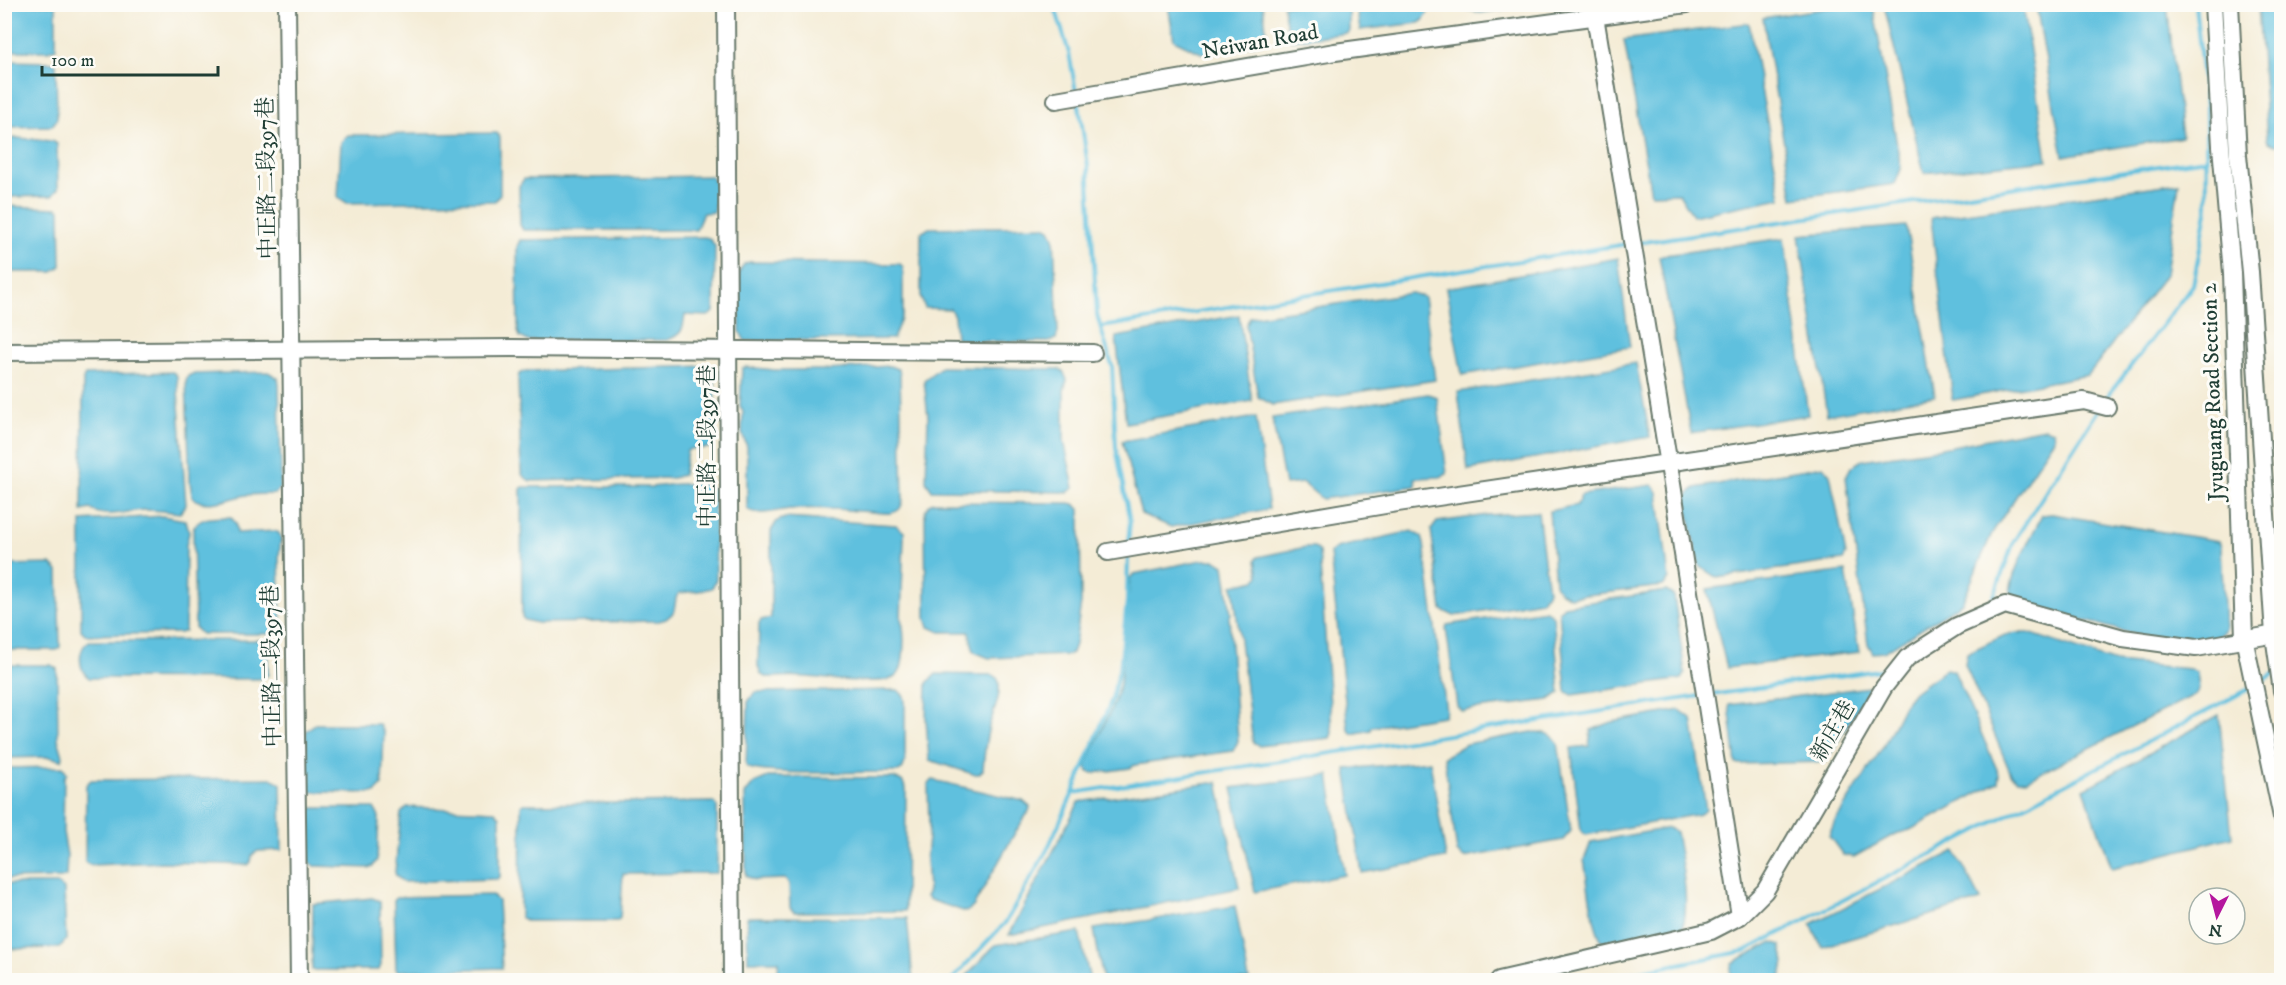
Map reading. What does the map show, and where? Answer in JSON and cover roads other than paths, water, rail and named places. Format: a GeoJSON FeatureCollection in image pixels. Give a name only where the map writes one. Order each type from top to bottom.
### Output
{"type":"FeatureCollection","features":[{"type":"Feature","properties":{"kind":"street","name":"中正路二段397巷"},"geometry":{"type":"LineString","coordinates":[[287,4],[299,981]]}},
{"type":"Feature","properties":{"kind":"street"},"geometry":{"type":"LineString","coordinates":[[726,4],[729,350],[1093,353]]}},
{"type":"Feature","properties":{"kind":"street","name":"Neiwan Road"},"geometry":{"type":"LineString","coordinates":[[1056,100],[1335,52],[1594,11],[1687,4]]}},
{"type":"Feature","properties":{"kind":"street","name":"Jyuguang Road Section 2"},"geometry":{"type":"LineString","coordinates":[[2213,4],[2221,146],[2232,273],[2244,638],[2278,774],[2282,817]]}},
{"type":"Feature","properties":{"kind":"street","name":"Jyuguang Road Section 2"},"geometry":{"type":"LineString","coordinates":[[2230,4],[2238,155],[2250,272],[2282,691]]}},
{"type":"Feature","properties":{"kind":"street"},"geometry":{"type":"LineString","coordinates":[[1594,11],[1740,916]]}},
{"type":"Feature","properties":{"kind":"street","name":"中正路二段397巷"},"geometry":{"type":"LineString","coordinates":[[4,352],[511,348],[729,350],[732,981]]}},
{"type":"Feature","properties":{"kind":"street"},"geometry":{"type":"LineString","coordinates":[[1108,552],[1391,504],[1669,465],[2084,401],[2105,407]]}},
{"type":"Feature","properties":{"kind":"street","name":"新庄巷"},"geometry":{"type":"LineString","coordinates":[[1499,981],[1712,931],[1740,916],[1765,891],[1884,687],[1907,658],[1957,626],[2005,604],[2123,638],[2196,648],[2278,634]]}},
{"type":"Feature","properties":{"kind":"water"},"geometry":{"type":"Polygon","coordinates":[[[5,4],[56,5],[56,48],[48,51],[5,51],[5,4]]]}},
{"type":"Feature","properties":{"kind":"water"},"geometry":{"type":"Polygon","coordinates":[[[1168,5],[1263,5],[1267,38],[1261,43],[1203,54],[1174,40],[1168,5]]]}},
{"type":"Feature","properties":{"kind":"water"},"geometry":{"type":"Polygon","coordinates":[[[1283,5],[1349,5],[1349,31],[1291,40],[1288,35],[1283,5]]]}},
{"type":"Feature","properties":{"kind":"water"},"geometry":{"type":"Polygon","coordinates":[[[1356,5],[1429,5],[1429,11],[1424,20],[1419,23],[1360,30],[1356,5]]]}},
{"type":"Feature","properties":{"kind":"water"},"geometry":{"type":"Polygon","coordinates":[[[1434,5],[1533,5],[1481,13],[1454,7],[1436,8],[1434,5]]]}},
{"type":"Feature","properties":{"kind":"water"},"geometry":{"type":"Polygon","coordinates":[[[1847,5],[1873,5],[1901,169],[1895,184],[1793,198],[1763,18],[1847,5]]]}},
{"type":"Feature","properties":{"kind":"water"},"geometry":{"type":"Polygon","coordinates":[[[1884,5],[2023,5],[2047,160],[1924,173],[1884,5]]]}},
{"type":"Feature","properties":{"kind":"water"},"geometry":{"type":"Polygon","coordinates":[[[2036,5],[2167,5],[2182,137],[2063,156],[2036,5]]]}},
{"type":"Feature","properties":{"kind":"water"},"geometry":{"type":"Polygon","coordinates":[[[2258,5],[2281,5],[2281,144],[2275,145],[2268,142],[2267,138],[2258,5]]]}},
{"type":"Feature","properties":{"kind":"water"},"geometry":{"type":"Polygon","coordinates":[[[1749,23],[1781,198],[1693,216],[1679,193],[1651,194],[1624,40],[1749,23]]]}},
{"type":"Feature","properties":{"kind":"water"},"geometry":{"type":"Polygon","coordinates":[[[5,61],[53,62],[56,64],[57,119],[52,126],[5,127],[5,61]]]}},
{"type":"Feature","properties":{"kind":"water"},"geometry":{"type":"Polygon","coordinates":[[[497,133],[500,138],[500,194],[495,201],[347,203],[338,197],[341,142],[348,135],[497,133]]]}},
{"type":"Feature","properties":{"kind":"water"},"geometry":{"type":"Polygon","coordinates":[[[5,139],[52,141],[57,144],[58,189],[52,196],[5,197],[5,139]]]}},
{"type":"Feature","properties":{"kind":"water"},"geometry":{"type":"Polygon","coordinates":[[[711,176],[716,186],[714,212],[703,213],[696,230],[523,230],[520,225],[519,186],[524,179],[711,176]]]}},
{"type":"Feature","properties":{"kind":"water"},"geometry":{"type":"Polygon","coordinates":[[[2179,183],[2166,274],[2088,375],[1953,400],[1931,218],[2179,183]]]}},
{"type":"Feature","properties":{"kind":"water"},"geometry":{"type":"Polygon","coordinates":[[[5,206],[60,210],[61,266],[53,272],[5,272],[5,206]]]}},
{"type":"Feature","properties":{"kind":"water"},"geometry":{"type":"Polygon","coordinates":[[[1044,226],[1050,229],[1054,237],[1058,332],[1056,339],[1049,342],[970,341],[956,338],[954,316],[950,309],[925,308],[921,298],[921,233],[929,228],[1044,226]]]}},
{"type":"Feature","properties":{"kind":"water"},"geometry":{"type":"Polygon","coordinates":[[[1906,226],[1935,396],[1827,415],[1799,235],[1906,226]]]}},
{"type":"Feature","properties":{"kind":"water"},"geometry":{"type":"Polygon","coordinates":[[[709,238],[715,246],[714,312],[708,316],[685,315],[682,328],[676,336],[667,340],[528,341],[520,337],[517,247],[520,240],[709,238]]]}},
{"type":"Feature","properties":{"kind":"water"},"geometry":{"type":"Polygon","coordinates":[[[1784,238],[1808,415],[1691,433],[1659,256],[1784,238]]]}},
{"type":"Feature","properties":{"kind":"water"},"geometry":{"type":"Polygon","coordinates":[[[1618,258],[1630,347],[1462,375],[1446,288],[1618,258]]]}},
{"type":"Feature","properties":{"kind":"water"},"geometry":{"type":"Polygon","coordinates":[[[749,262],[900,264],[903,267],[903,313],[893,339],[745,341],[740,332],[739,272],[744,264],[749,262]]]}},
{"type":"Feature","properties":{"kind":"water"},"geometry":{"type":"Polygon","coordinates":[[[1411,293],[1424,297],[1435,380],[1273,405],[1258,397],[1246,325],[1250,317],[1411,293]]]}},
{"type":"Feature","properties":{"kind":"water"},"geometry":{"type":"Polygon","coordinates":[[[1239,315],[1252,401],[1126,423],[1116,337],[1239,315]]]}},
{"type":"Feature","properties":{"kind":"water"},"geometry":{"type":"Polygon","coordinates":[[[1636,363],[1650,437],[1468,470],[1458,392],[1636,363]]]}},
{"type":"Feature","properties":{"kind":"water"},"geometry":{"type":"Polygon","coordinates":[[[708,366],[715,371],[714,445],[687,451],[683,475],[673,478],[530,481],[523,476],[521,471],[519,374],[525,371],[708,366]]]}},
{"type":"Feature","properties":{"kind":"water"},"geometry":{"type":"Polygon","coordinates":[[[890,366],[898,369],[900,373],[903,501],[899,509],[887,513],[810,508],[759,513],[747,509],[747,447],[742,433],[743,411],[740,406],[742,368],[826,370],[890,366]]]}},
{"type":"Feature","properties":{"kind":"water"},"geometry":{"type":"Polygon","coordinates":[[[941,367],[1059,369],[1063,371],[1067,380],[1064,390],[1064,441],[1074,488],[1068,492],[932,490],[926,481],[928,417],[924,380],[941,367]]]}},
{"type":"Feature","properties":{"kind":"water"},"geometry":{"type":"Polygon","coordinates":[[[173,372],[177,376],[186,505],[180,513],[146,510],[103,514],[90,509],[82,511],[83,379],[85,375],[173,372]]]}},
{"type":"Feature","properties":{"kind":"water"},"geometry":{"type":"Polygon","coordinates":[[[268,372],[278,378],[279,384],[280,488],[275,494],[246,495],[210,503],[197,501],[192,496],[190,483],[186,381],[188,376],[268,372]]]}},
{"type":"Feature","properties":{"kind":"water"},"geometry":{"type":"Polygon","coordinates":[[[1428,394],[1437,397],[1447,474],[1440,477],[1415,478],[1416,486],[1322,499],[1303,483],[1285,485],[1272,418],[1428,394]]]}},
{"type":"Feature","properties":{"kind":"water"},"geometry":{"type":"Polygon","coordinates":[[[1256,417],[1269,509],[1171,527],[1141,514],[1122,441],[1256,417]]]}},
{"type":"Feature","properties":{"kind":"water"},"geometry":{"type":"Polygon","coordinates":[[[2044,428],[2053,431],[2054,439],[1992,533],[1962,603],[1884,652],[1873,653],[1868,644],[1846,477],[1851,467],[1862,460],[1937,449],[2044,428]]]}},
{"type":"Feature","properties":{"kind":"water"},"geometry":{"type":"Polygon","coordinates":[[[1823,466],[1830,474],[1846,555],[1843,560],[1717,578],[1699,566],[1685,498],[1695,488],[1823,466]]]}},
{"type":"Feature","properties":{"kind":"water"},"geometry":{"type":"Polygon","coordinates":[[[702,484],[712,488],[714,493],[716,579],[712,588],[679,593],[674,612],[666,619],[659,621],[537,623],[522,617],[521,489],[523,487],[651,487],[702,484]]]}},
{"type":"Feature","properties":{"kind":"water"},"geometry":{"type":"Polygon","coordinates":[[[1653,485],[1658,492],[1669,579],[1663,586],[1570,597],[1559,591],[1555,584],[1549,511],[1577,505],[1581,495],[1653,485]]]}},
{"type":"Feature","properties":{"kind":"water"},"geometry":{"type":"Polygon","coordinates":[[[933,502],[1069,503],[1080,509],[1081,603],[1072,653],[989,658],[974,652],[969,632],[940,632],[929,627],[926,618],[925,511],[933,502]]]}},
{"type":"Feature","properties":{"kind":"water"},"geometry":{"type":"Polygon","coordinates":[[[1538,512],[1548,591],[1541,601],[1454,616],[1442,610],[1431,530],[1437,522],[1488,515],[1538,512]]]}},
{"type":"Feature","properties":{"kind":"water"},"geometry":{"type":"Polygon","coordinates":[[[2052,514],[2219,541],[2225,629],[2217,639],[2180,647],[2011,600],[2012,581],[2027,545],[2042,515],[2052,514]]]}},
{"type":"Feature","properties":{"kind":"water"},"geometry":{"type":"Polygon","coordinates":[[[163,516],[185,520],[189,533],[186,545],[185,631],[86,635],[81,630],[81,521],[163,516]]]}},
{"type":"Feature","properties":{"kind":"water"},"geometry":{"type":"Polygon","coordinates":[[[231,517],[236,524],[237,533],[275,531],[281,538],[279,556],[281,629],[275,634],[201,634],[195,628],[193,529],[204,519],[231,517]]]}},
{"type":"Feature","properties":{"kind":"water"},"geometry":{"type":"Polygon","coordinates":[[[785,518],[896,525],[904,532],[901,619],[904,650],[899,673],[895,677],[888,680],[866,681],[765,677],[761,674],[758,666],[759,623],[761,620],[771,618],[771,531],[777,521],[785,518]]]}},
{"type":"Feature","properties":{"kind":"water"},"geometry":{"type":"Polygon","coordinates":[[[1412,531],[1422,537],[1424,544],[1446,711],[1444,716],[1372,727],[1371,730],[1352,734],[1348,729],[1330,553],[1336,548],[1412,531]]]}},
{"type":"Feature","properties":{"kind":"water"},"geometry":{"type":"Polygon","coordinates":[[[1314,547],[1319,551],[1332,733],[1330,738],[1259,746],[1253,743],[1233,585],[1256,580],[1259,576],[1256,560],[1258,557],[1314,547]]]}},
{"type":"Feature","properties":{"kind":"water"},"geometry":{"type":"Polygon","coordinates":[[[1202,560],[1216,560],[1224,565],[1231,614],[1229,617],[1238,741],[1233,751],[1135,765],[1130,768],[1089,772],[1086,768],[1087,763],[1120,684],[1130,578],[1134,574],[1202,560]]]}},
{"type":"Feature","properties":{"kind":"water"},"geometry":{"type":"Polygon","coordinates":[[[51,564],[58,571],[60,647],[57,650],[5,650],[5,565],[51,564]]]}},
{"type":"Feature","properties":{"kind":"water"},"geometry":{"type":"Polygon","coordinates":[[[1846,571],[1859,652],[1727,668],[1707,589],[1846,571]]]}},
{"type":"Feature","properties":{"kind":"water"},"geometry":{"type":"Polygon","coordinates":[[[1666,591],[1674,596],[1685,674],[1682,679],[1572,695],[1566,691],[1559,611],[1564,606],[1666,591]]]}},
{"type":"Feature","properties":{"kind":"water"},"geometry":{"type":"Polygon","coordinates":[[[1546,610],[1553,616],[1560,693],[1549,700],[1462,711],[1457,706],[1447,625],[1546,610]]]}},
{"type":"Feature","properties":{"kind":"water"},"geometry":{"type":"Polygon","coordinates":[[[2029,633],[2115,662],[2191,669],[2197,673],[2199,688],[2196,694],[2027,780],[2018,779],[2011,774],[1965,664],[1967,653],[2005,635],[2029,633]]]}},
{"type":"Feature","properties":{"kind":"water"},"geometry":{"type":"Polygon","coordinates":[[[268,640],[268,675],[259,679],[89,678],[80,660],[82,649],[89,641],[268,640]]]}},
{"type":"Feature","properties":{"kind":"water"},"geometry":{"type":"Polygon","coordinates":[[[5,665],[51,665],[57,669],[58,739],[62,760],[49,757],[5,758],[5,665]]]}},
{"type":"Feature","properties":{"kind":"water"},"geometry":{"type":"Polygon","coordinates":[[[1946,669],[1954,671],[1999,774],[1998,782],[1910,830],[1895,834],[1854,857],[1843,855],[1829,836],[1835,821],[1883,747],[1904,705],[1914,692],[1946,669]]]}},
{"type":"Feature","properties":{"kind":"water"},"geometry":{"type":"Polygon","coordinates":[[[936,674],[992,675],[998,679],[998,699],[989,725],[983,770],[979,774],[929,760],[926,719],[927,683],[936,674]]]}},
{"type":"Feature","properties":{"kind":"water"},"geometry":{"type":"Polygon","coordinates":[[[1870,687],[1826,762],[1736,764],[1729,705],[1870,687]]]}},
{"type":"Feature","properties":{"kind":"water"},"geometry":{"type":"Polygon","coordinates":[[[898,690],[904,696],[905,701],[905,762],[902,770],[898,772],[792,772],[755,769],[746,766],[748,702],[755,692],[898,690]]]}},
{"type":"Feature","properties":{"kind":"water"},"geometry":{"type":"Polygon","coordinates":[[[1680,710],[1692,719],[1706,810],[1700,814],[1586,835],[1581,831],[1571,748],[1589,746],[1591,730],[1612,722],[1680,710]]]}},
{"type":"Feature","properties":{"kind":"water"},"geometry":{"type":"Polygon","coordinates":[[[2219,715],[2232,837],[2112,868],[2084,789],[2219,715]]]}},
{"type":"Feature","properties":{"kind":"water"},"geometry":{"type":"Polygon","coordinates":[[[315,724],[379,724],[384,733],[382,785],[375,793],[311,792],[304,788],[306,731],[315,724]]]}},
{"type":"Feature","properties":{"kind":"water"},"geometry":{"type":"Polygon","coordinates":[[[1532,732],[1550,735],[1558,743],[1571,831],[1563,840],[1464,858],[1457,852],[1444,757],[1466,744],[1532,732]]]}},
{"type":"Feature","properties":{"kind":"water"},"geometry":{"type":"Polygon","coordinates":[[[1430,761],[1446,858],[1362,873],[1346,769],[1430,761]]]}},
{"type":"Feature","properties":{"kind":"water"},"geometry":{"type":"Polygon","coordinates":[[[63,767],[67,773],[64,778],[63,832],[67,855],[66,876],[5,879],[5,768],[63,767]]]}},
{"type":"Feature","properties":{"kind":"water"},"geometry":{"type":"Polygon","coordinates":[[[1329,775],[1345,875],[1255,892],[1232,788],[1329,775]]]}},
{"type":"Feature","properties":{"kind":"water"},"geometry":{"type":"Polygon","coordinates":[[[768,777],[894,778],[902,781],[906,788],[905,911],[794,912],[790,908],[789,884],[786,879],[755,880],[746,876],[745,794],[754,783],[768,777]]]}},
{"type":"Feature","properties":{"kind":"water"},"geometry":{"type":"Polygon","coordinates":[[[272,778],[281,784],[282,850],[258,851],[252,855],[248,865],[163,862],[92,865],[85,861],[86,785],[91,780],[272,778]]]}},
{"type":"Feature","properties":{"kind":"water"},"geometry":{"type":"Polygon","coordinates":[[[933,780],[1023,801],[1030,807],[973,907],[966,912],[926,897],[928,890],[926,857],[929,828],[928,784],[933,780]]]}},
{"type":"Feature","properties":{"kind":"water"},"geometry":{"type":"Polygon","coordinates":[[[1218,782],[1239,888],[1009,935],[1079,802],[1218,782]]]}},
{"type":"Feature","properties":{"kind":"water"},"geometry":{"type":"Polygon","coordinates":[[[713,802],[717,806],[717,873],[623,874],[620,918],[617,921],[527,921],[520,917],[521,806],[524,804],[713,802]]]}},
{"type":"Feature","properties":{"kind":"water"},"geometry":{"type":"Polygon","coordinates":[[[407,807],[495,811],[500,817],[500,877],[497,879],[403,882],[395,872],[401,813],[407,807]]]}},
{"type":"Feature","properties":{"kind":"water"},"geometry":{"type":"Polygon","coordinates":[[[312,808],[374,808],[379,817],[377,860],[373,866],[369,868],[315,866],[308,861],[308,815],[312,808]]]}},
{"type":"Feature","properties":{"kind":"water"},"geometry":{"type":"Polygon","coordinates":[[[1669,828],[1676,832],[1684,881],[1686,906],[1682,930],[1607,948],[1594,920],[1584,860],[1591,842],[1669,828]]]}},
{"type":"Feature","properties":{"kind":"water"},"geometry":{"type":"Polygon","coordinates":[[[1955,851],[1981,900],[1822,947],[1811,924],[1955,851]]]}},
{"type":"Feature","properties":{"kind":"water"},"geometry":{"type":"Polygon","coordinates":[[[4,884],[57,884],[64,889],[66,940],[59,948],[5,949],[4,884]]]}},
{"type":"Feature","properties":{"kind":"water"},"geometry":{"type":"Polygon","coordinates":[[[492,895],[498,901],[502,968],[398,971],[396,969],[394,900],[396,897],[492,895]]]}},
{"type":"Feature","properties":{"kind":"water"},"geometry":{"type":"Polygon","coordinates":[[[372,898],[380,901],[381,965],[379,970],[312,970],[313,904],[372,898]]]}},
{"type":"Feature","properties":{"kind":"water"},"geometry":{"type":"Polygon","coordinates":[[[1235,906],[1249,980],[1103,980],[1094,929],[1235,906]]]}},
{"type":"Feature","properties":{"kind":"water"},"geometry":{"type":"Polygon","coordinates":[[[747,917],[907,918],[913,980],[777,980],[779,961],[748,961],[747,917]]]}},
{"type":"Feature","properties":{"kind":"water"},"geometry":{"type":"Polygon","coordinates":[[[1079,932],[1090,980],[963,980],[995,945],[1079,932]]]}},
{"type":"Feature","properties":{"kind":"water"},"geometry":{"type":"Polygon","coordinates":[[[1772,942],[1781,945],[1784,964],[1780,980],[1735,980],[1730,971],[1732,963],[1772,942]]]}},
{"type":"Feature","properties":{"kind":"waterway"},"geometry":{"type":"LineString","coordinates":[[1054,4],[1069,53],[1076,92]]}},
{"type":"Feature","properties":{"kind":"waterway"},"geometry":{"type":"LineString","coordinates":[[2104,401],[2193,285],[2207,212],[2206,106],[2195,4]]}},
{"type":"Feature","properties":{"kind":"waterway"},"geometry":{"type":"LineString","coordinates":[[1078,99],[1088,166],[1097,315],[1112,366],[1116,448],[1130,522],[1128,543]]}},
{"type":"Feature","properties":{"kind":"waterway"},"geometry":{"type":"LineString","coordinates":[[1637,243],[2206,159]]}},
{"type":"Feature","properties":{"kind":"waterway"},"geometry":{"type":"LineString","coordinates":[[1101,327],[1627,244]]}},
{"type":"Feature","properties":{"kind":"waterway"},"geometry":{"type":"LineString","coordinates":[[1991,604],[2014,541],[2099,409]]}},
{"type":"Feature","properties":{"kind":"waterway"},"geometry":{"type":"LineString","coordinates":[[953,980],[1006,922],[1047,850],[1112,699],[1121,662],[1127,601],[1128,554]]}},
{"type":"Feature","properties":{"kind":"waterway"},"geometry":{"type":"LineString","coordinates":[[1711,695],[1886,669],[1893,666]]}},
{"type":"Feature","properties":{"kind":"waterway"},"geometry":{"type":"LineString","coordinates":[[2258,683],[2275,673]]}},
{"type":"Feature","properties":{"kind":"waterway"},"geometry":{"type":"LineString","coordinates":[[1597,980],[1745,951],[2249,689]]}},
{"type":"Feature","properties":{"kind":"waterway"},"geometry":{"type":"LineString","coordinates":[[1073,793],[1700,696]]}}]}
